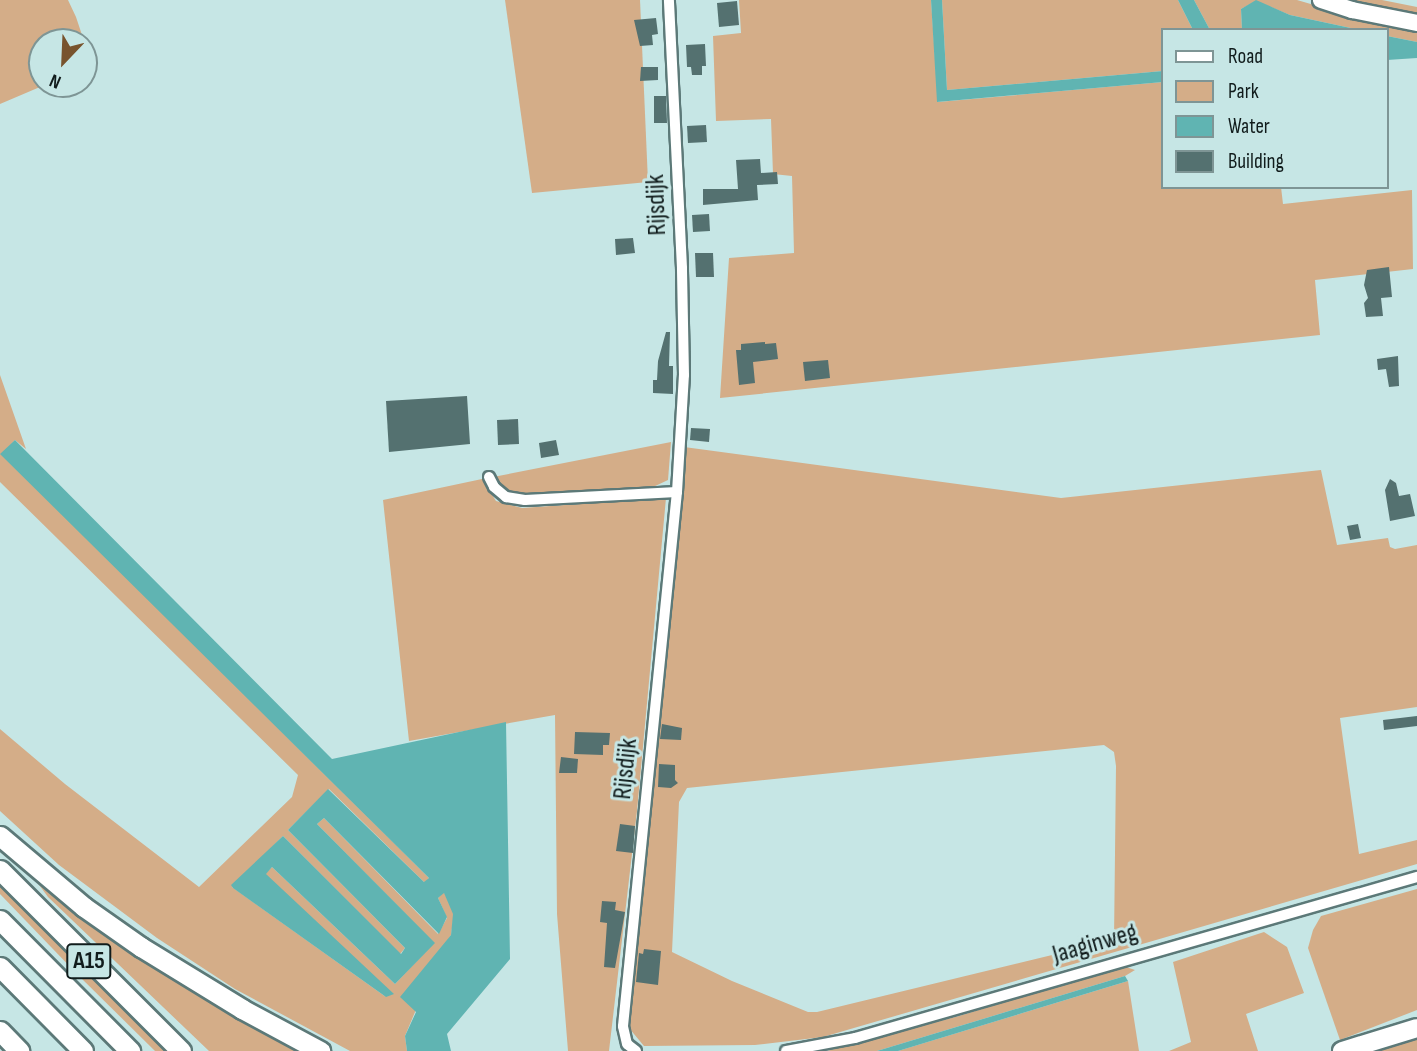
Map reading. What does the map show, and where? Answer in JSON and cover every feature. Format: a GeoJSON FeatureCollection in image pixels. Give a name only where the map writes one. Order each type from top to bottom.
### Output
{"type":"FeatureCollection","features":[{"type":"Feature","properties":{"kind":"highway","name":"A15"},"geometry":{"type":"LineString","coordinates":[[0,836],[84,907],[141,947],[242,1009],[320,1051]]}},
{"type":"Feature","properties":{"kind":"highway","name":"A15"},"geometry":{"type":"LineString","coordinates":[[0,870],[181,1051]]}},
{"type":"Feature","properties":{"kind":"highway","name":"A15"},"geometry":{"type":"LineString","coordinates":[[0,920],[130,1051]]}},
{"type":"Feature","properties":{"kind":"highway","name":"A15"},"geometry":{"type":"LineString","coordinates":[[0,967],[83,1051]]}},
{"type":"Feature","properties":{"kind":"highway"},"geometry":{"type":"LineString","coordinates":[[0,1031],[19,1051]]}},
{"type":"Feature","properties":{"kind":"main road"},"geometry":{"type":"LineString","coordinates":[[1321,0],[1352,10],[1417,23]]}},
{"type":"Feature","properties":{"kind":"main road"},"geometry":{"type":"LineString","coordinates":[[1342,1051],[1417,1028]]}},
{"type":"Feature","properties":{"kind":"street","name":"Rijsdijk"},"geometry":{"type":"LineString","coordinates":[[634,1050],[627,1044],[623,1026],[677,492],[684,375],[670,0]]}},
{"type":"Feature","properties":{"kind":"street"},"geometry":{"type":"LineString","coordinates":[[489,477],[494,488],[506,497],[525,500],[677,492]]}},
{"type":"Feature","properties":{"kind":"street","name":"Jaaginweg"},"geometry":{"type":"LineString","coordinates":[[786,1051],[855,1038],[1417,877]]}},
{"type":"Feature","properties":{"kind":"green space"},"geometry":{"type":"Polygon","coordinates":[[[0,0],[68,0],[80,28],[28,28],[28,92],[0,104],[0,0]]]}},
{"type":"Feature","properties":{"kind":"green space"},"geometry":{"type":"Polygon","coordinates":[[[505,0],[640,0],[648,182],[532,193],[505,0]]]}},
{"type":"Feature","properties":{"kind":"green space"},"geometry":{"type":"Polygon","coordinates":[[[739,0],[931,0],[938,102],[1162,82],[1162,189],[1281,189],[1283,204],[1412,190],[1413,269],[1315,280],[1320,335],[720,398],[729,258],[794,253],[792,176],[773,174],[771,119],[716,121],[713,36],[741,33],[739,0]]]}},
{"type":"Feature","properties":{"kind":"green space"},"geometry":{"type":"Polygon","coordinates":[[[942,0],[1178,0],[1192,28],[1162,28],[1162,71],[947,90],[942,0]]]}},
{"type":"Feature","properties":{"kind":"green space"},"geometry":{"type":"Polygon","coordinates":[[[1194,0],[1297,0],[1379,24],[1417,30],[1417,42],[1389,36],[1389,28],[1351,28],[1290,15],[1256,1],[1241,9],[1242,28],[1209,28],[1194,0]]]}},
{"type":"Feature","properties":{"kind":"green space"},"geometry":{"type":"Polygon","coordinates":[[[1347,0],[1382,0],[1417,7],[1417,16],[1347,0]]]}},
{"type":"Feature","properties":{"kind":"green space"},"geometry":{"type":"Polygon","coordinates":[[[0,375],[26,449],[15,440],[2,454],[429,878],[425,883],[329,789],[288,830],[405,948],[400,954],[283,836],[232,887],[386,997],[265,874],[272,867],[395,984],[434,943],[317,824],[324,818],[438,934],[447,918],[438,898],[444,892],[454,914],[451,935],[440,952],[405,1036],[407,1051],[350,1051],[235,989],[157,938],[59,865],[0,811],[0,729],[65,784],[199,887],[292,797],[298,775],[0,482],[0,375]]]}},
{"type":"Feature","properties":{"kind":"green space"},"geometry":{"type":"Polygon","coordinates":[[[671,442],[668,480],[651,488],[522,496],[503,492],[493,477],[671,442]]]}},
{"type":"Feature","properties":{"kind":"green space"},"geometry":{"type":"Polygon","coordinates":[[[684,447],[1061,498],[1321,470],[1337,545],[1388,538],[1390,547],[1395,549],[1417,545],[1417,707],[1340,718],[1359,854],[1417,840],[1417,864],[823,1037],[755,1045],[644,1046],[629,1028],[684,447]],[[1104,745],[687,788],[679,802],[672,952],[732,981],[808,1012],[817,1012],[1114,940],[1114,752],[1104,745]]]}},
{"type":"Feature","properties":{"kind":"green space"},"geometry":{"type":"Polygon","coordinates":[[[482,479],[496,501],[522,508],[666,498],[637,811],[609,1051],[568,1051],[557,914],[555,715],[409,741],[383,500],[482,479]]]}},
{"type":"Feature","properties":{"kind":"green space"},"geometry":{"type":"Polygon","coordinates":[[[0,880],[167,1051],[155,1051],[78,975],[0,894],[0,880]]]}},
{"type":"Feature","properties":{"kind":"green space"},"geometry":{"type":"Polygon","coordinates":[[[37,882],[134,954],[300,1051],[209,1051],[48,897],[37,882]]]}},
{"type":"Feature","properties":{"kind":"green space"},"geometry":{"type":"Polygon","coordinates":[[[1417,889],[1417,1010],[1340,1040],[1308,948],[1313,930],[1321,916],[1417,889]]]}},
{"type":"Feature","properties":{"kind":"green space"},"geometry":{"type":"Polygon","coordinates":[[[1264,932],[1287,947],[1304,993],[1246,1014],[1258,1051],[1169,1051],[1191,1042],[1173,962],[1264,932]]]}},
{"type":"Feature","properties":{"kind":"green space"},"geometry":{"type":"Polygon","coordinates":[[[1123,966],[1135,970],[1125,976],[877,1051],[827,1051],[959,1016],[1123,966]]]}},
{"type":"Feature","properties":{"kind":"green space"},"geometry":{"type":"Polygon","coordinates":[[[1128,981],[1139,1051],[898,1051],[911,1047],[1128,981]]]}},
{"type":"Feature","properties":{"kind":"green space"},"geometry":{"type":"Polygon","coordinates":[[[1417,1036],[1417,1051],[1370,1051],[1417,1036]]]}},
{"type":"Feature","properties":{"kind":"water"},"geometry":{"type":"Polygon","coordinates":[[[931,0],[942,0],[947,90],[1162,71],[1162,82],[937,102],[931,0]]]}},
{"type":"Feature","properties":{"kind":"water"},"geometry":{"type":"Polygon","coordinates":[[[1178,0],[1194,0],[1209,28],[1192,28],[1178,0]]]}},
{"type":"Feature","properties":{"kind":"water"},"geometry":{"type":"Polygon","coordinates":[[[1256,0],[1290,15],[1351,28],[1242,28],[1241,9],[1256,0]]]}},
{"type":"Feature","properties":{"kind":"water"},"geometry":{"type":"Polygon","coordinates":[[[1389,36],[1417,42],[1417,58],[1389,60],[1389,36]]]}},
{"type":"Feature","properties":{"kind":"water"},"geometry":{"type":"Polygon","coordinates":[[[15,440],[332,759],[506,722],[510,959],[447,1034],[451,1051],[407,1051],[405,1036],[416,1012],[400,997],[451,935],[453,914],[444,893],[438,898],[447,917],[439,934],[324,818],[317,824],[435,943],[395,984],[272,867],[266,874],[394,994],[386,997],[233,888],[231,885],[283,836],[401,954],[405,948],[288,830],[328,789],[424,882],[429,878],[0,454],[15,440]]]}},
{"type":"Feature","properties":{"kind":"water"},"geometry":{"type":"Polygon","coordinates":[[[1125,976],[1128,981],[898,1051],[877,1051],[1125,976]]]}},
{"type":"Feature","properties":{"kind":"building"},"geometry":{"type":"Polygon","coordinates":[[[737,1],[739,25],[719,27],[717,3],[737,1]]]}},
{"type":"Feature","properties":{"kind":"building"},"geometry":{"type":"Polygon","coordinates":[[[656,18],[658,34],[652,35],[653,45],[640,46],[634,20],[656,18]]]}},
{"type":"Feature","properties":{"kind":"building"},"geometry":{"type":"Polygon","coordinates":[[[705,44],[706,66],[702,66],[702,75],[692,75],[691,67],[687,67],[686,45],[705,44]]]}},
{"type":"Feature","properties":{"kind":"building"},"geometry":{"type":"Polygon","coordinates":[[[641,67],[658,67],[658,80],[640,81],[641,67]]]}},
{"type":"Feature","properties":{"kind":"building"},"geometry":{"type":"Polygon","coordinates":[[[654,96],[666,96],[667,123],[654,123],[654,96]]]}},
{"type":"Feature","properties":{"kind":"building"},"geometry":{"type":"Polygon","coordinates":[[[706,125],[707,142],[688,143],[687,126],[706,125]]]}},
{"type":"Feature","properties":{"kind":"building"},"geometry":{"type":"Polygon","coordinates":[[[760,159],[761,173],[777,172],[778,184],[757,185],[758,200],[703,205],[703,189],[738,189],[736,160],[760,159]]]}},
{"type":"Feature","properties":{"kind":"building"},"geometry":{"type":"Polygon","coordinates":[[[709,214],[710,231],[693,232],[692,215],[709,214]]]}},
{"type":"Feature","properties":{"kind":"building"},"geometry":{"type":"Polygon","coordinates":[[[633,238],[635,253],[616,255],[615,239],[633,238]]]}},
{"type":"Feature","properties":{"kind":"building"},"geometry":{"type":"Polygon","coordinates":[[[695,253],[713,253],[714,277],[696,277],[695,253]]]}},
{"type":"Feature","properties":{"kind":"building"},"geometry":{"type":"Polygon","coordinates":[[[1389,267],[1392,297],[1381,298],[1383,316],[1366,317],[1364,303],[1368,298],[1364,285],[1367,270],[1389,267]]]}},
{"type":"Feature","properties":{"kind":"building"},"geometry":{"type":"Polygon","coordinates":[[[666,332],[670,332],[669,366],[673,366],[673,394],[653,393],[653,380],[657,380],[658,361],[666,332]]]}},
{"type":"Feature","properties":{"kind":"building"},"geometry":{"type":"Polygon","coordinates":[[[776,343],[778,359],[753,362],[755,383],[739,385],[736,350],[741,350],[741,344],[776,343]]]}},
{"type":"Feature","properties":{"kind":"building"},"geometry":{"type":"Polygon","coordinates":[[[1398,356],[1399,386],[1389,387],[1386,369],[1378,370],[1377,359],[1398,356]]]}},
{"type":"Feature","properties":{"kind":"building"},"geometry":{"type":"Polygon","coordinates":[[[828,360],[830,378],[805,381],[803,362],[828,360]]]}},
{"type":"Feature","properties":{"kind":"building"},"geometry":{"type":"Polygon","coordinates":[[[467,396],[470,444],[389,452],[386,401],[467,396]]]}},
{"type":"Feature","properties":{"kind":"building"},"geometry":{"type":"Polygon","coordinates":[[[518,419],[519,444],[498,445],[497,420],[518,419]]]}},
{"type":"Feature","properties":{"kind":"building"},"geometry":{"type":"Polygon","coordinates":[[[691,428],[710,429],[709,442],[690,440],[691,428]]]}},
{"type":"Feature","properties":{"kind":"building"},"geometry":{"type":"Polygon","coordinates":[[[556,440],[559,455],[541,458],[539,443],[556,440]]]}},
{"type":"Feature","properties":{"kind":"building"},"geometry":{"type":"Polygon","coordinates":[[[1390,479],[1396,483],[1399,496],[1410,494],[1415,516],[1390,521],[1385,490],[1390,479]]]}},
{"type":"Feature","properties":{"kind":"building"},"geometry":{"type":"Polygon","coordinates":[[[1358,524],[1361,538],[1350,540],[1347,526],[1358,524]]]}},
{"type":"Feature","properties":{"kind":"building"},"geometry":{"type":"Polygon","coordinates":[[[1417,716],[1417,726],[1384,730],[1383,720],[1417,716]]]}},
{"type":"Feature","properties":{"kind":"building"},"geometry":{"type":"Polygon","coordinates":[[[662,724],[682,728],[681,740],[660,739],[662,724]]]}},
{"type":"Feature","properties":{"kind":"building"},"geometry":{"type":"Polygon","coordinates":[[[575,732],[610,733],[609,745],[603,745],[603,755],[574,754],[575,732]]]}},
{"type":"Feature","properties":{"kind":"building"},"geometry":{"type":"Polygon","coordinates":[[[561,757],[578,759],[577,773],[559,773],[561,757]]]}},
{"type":"Feature","properties":{"kind":"building"},"geometry":{"type":"Polygon","coordinates":[[[659,764],[675,765],[675,780],[678,783],[671,788],[658,787],[659,764]]]}},
{"type":"Feature","properties":{"kind":"building"},"geometry":{"type":"Polygon","coordinates":[[[620,824],[635,826],[633,853],[616,851],[620,824]]]}},
{"type":"Feature","properties":{"kind":"building"},"geometry":{"type":"Polygon","coordinates":[[[602,901],[616,902],[615,910],[625,912],[615,968],[604,967],[607,923],[600,922],[602,901]]]}},
{"type":"Feature","properties":{"kind":"building"},"geometry":{"type":"Polygon","coordinates":[[[644,949],[661,951],[658,985],[636,982],[639,953],[643,954],[644,949]]]}}]}
